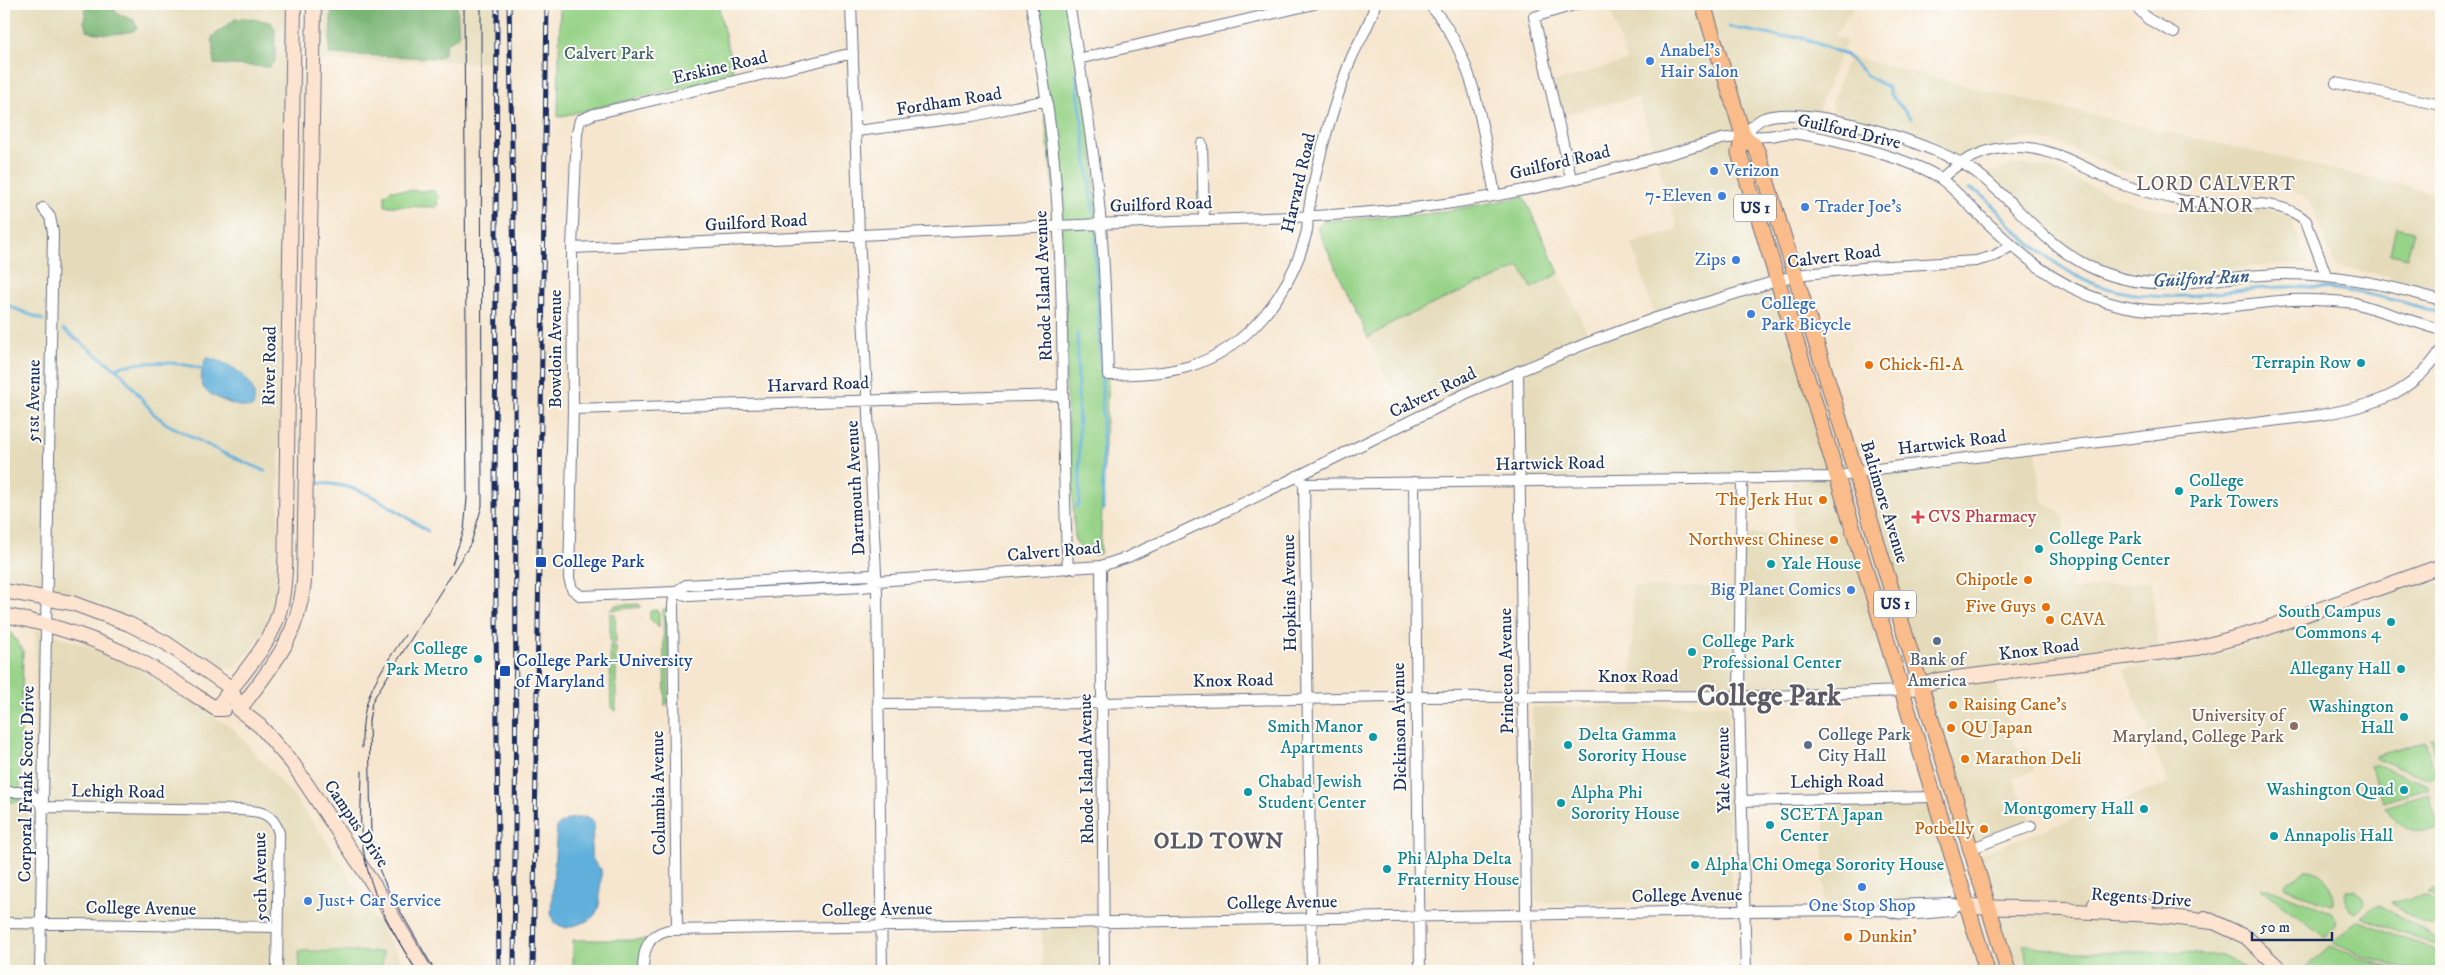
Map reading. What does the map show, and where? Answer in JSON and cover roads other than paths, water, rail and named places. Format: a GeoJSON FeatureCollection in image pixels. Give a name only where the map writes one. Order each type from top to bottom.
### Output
{"type":"FeatureCollection","features":[{"type":"Feature","properties":{"kind":"main road","name":"Baltimore Avenue"},"geometry":{"type":"LineString","coordinates":[[1703,4],[1743,135],[1739,153],[1934,797],[1962,906],[1987,971]]}},
{"type":"Feature","properties":{"kind":"main road","name":"Baltimore Avenue"},"geometry":{"type":"LineString","coordinates":[[1743,135],[1754,145],[1758,153],[2008,971]]}},
{"type":"Feature","properties":{"kind":"street","name":"River Road"},"geometry":{"type":"LineString","coordinates":[[216,708],[274,627],[280,610],[285,574],[294,4]]}},
{"type":"Feature","properties":{"kind":"street"},"geometry":{"type":"LineString","coordinates":[[239,710],[286,646],[297,620],[304,582],[314,4]]}},
{"type":"Feature","properties":{"kind":"street","name":"Dartmouth Avenue"},"geometry":{"type":"LineString","coordinates":[[851,4],[859,235],[876,581],[882,971]]}},
{"type":"Feature","properties":{"kind":"street","name":"Rhode Island Avenue"},"geometry":{"type":"LineString","coordinates":[[1031,4],[1054,157],[1058,226],[1068,568]]}},
{"type":"Feature","properties":{"kind":"street"},"geometry":{"type":"LineString","coordinates":[[1069,4],[1092,140],[1100,224]]}},
{"type":"Feature","properties":{"kind":"street"},"geometry":{"type":"LineString","coordinates":[[1078,59],[1314,4]]}},
{"type":"Feature","properties":{"kind":"street","name":"Harvard Road"},"geometry":{"type":"LineString","coordinates":[[1100,224],[1106,290],[1108,375],[1161,372],[1189,366],[1236,342],[1265,315],[1283,289],[1307,230],[1323,146],[1335,106],[1352,57],[1373,15],[1375,4]]}},
{"type":"Feature","properties":{"kind":"street"},"geometry":{"type":"LineString","coordinates":[[1429,4],[1447,25],[1463,56],[1481,124],[1495,194]]}},
{"type":"Feature","properties":{"kind":"street"},"geometry":{"type":"LineString","coordinates":[[1571,178],[1534,17],[1577,4]]}},
{"type":"Feature","properties":{"kind":"street"},"geometry":{"type":"LineString","coordinates":[[2134,4],[2148,19],[2174,34]]}},
{"type":"Feature","properties":{"kind":"street","name":"Erskine Road"},"geometry":{"type":"LineString","coordinates":[[594,114],[853,53]]}},
{"type":"Feature","properties":{"kind":"street"},"geometry":{"type":"LineString","coordinates":[[2336,83],[2441,105]]}},
{"type":"Feature","properties":{"kind":"street","name":"Fordham Road"},"geometry":{"type":"LineString","coordinates":[[856,131],[973,116],[1046,100]]}},
{"type":"Feature","properties":{"kind":"street","name":"Bowdoin Avenue"},"geometry":{"type":"LineString","coordinates":[[575,592],[569,578],[573,409],[572,248],[578,127],[580,120],[594,114]]}},
{"type":"Feature","properties":{"kind":"street","name":"Guilford Drive"},"geometry":{"type":"LineString","coordinates":[[1743,135],[1765,118],[1792,115],[1814,117],[1912,141],[1961,162],[1978,174],[2055,246],[2078,261],[2110,274],[2164,284],[2194,284],[2261,275],[2326,275],[2359,279],[2441,300]]}},
{"type":"Feature","properties":{"kind":"street","name":"Guilford Drive"},"geometry":{"type":"LineString","coordinates":[[1743,135],[1767,136],[1788,133],[1811,137],[1921,167],[1941,179],[2025,259],[2065,286],[2125,307],[2168,311],[2293,300],[2355,303],[2441,330]]}},
{"type":"Feature","properties":{"kind":"street","name":"Guilford Road"},"geometry":{"type":"LineString","coordinates":[[572,248],[1204,219],[1308,217],[1411,209],[1571,178],[1743,135]]}},
{"type":"Feature","properties":{"kind":"street"},"geometry":{"type":"LineString","coordinates":[[1202,144],[1204,219]]}},
{"type":"Feature","properties":{"kind":"street"},"geometry":{"type":"LineString","coordinates":[[1941,179],[1961,162],[1990,151],[2028,147],[2057,155],[2118,182],[2154,194],[2199,204],[2269,205],[2290,210],[2306,221],[2326,275]]}},
{"type":"Feature","properties":{"kind":"street","name":"51st Avenue"},"geometry":{"type":"LineString","coordinates":[[43,208],[50,218],[52,232],[47,598]]}},
{"type":"Feature","properties":{"kind":"street","name":"Calvert Road"},"geometry":{"type":"LineString","coordinates":[[575,592],[582,596],[675,592],[689,596],[862,587],[870,586],[876,581],[1101,566],[1137,553],[1300,480],[1518,371],[1656,318],[1796,276],[1872,267],[1976,261],[1994,256],[2011,246]]}},
{"type":"Feature","properties":{"kind":"street","name":"Hartwick Road"},"geometry":{"type":"LineString","coordinates":[[1300,480],[1414,482],[1837,477],[1856,472],[2320,415],[2365,407],[2401,391],[2417,378],[2441,350]]}},
{"type":"Feature","properties":{"kind":"street","name":"Princeton Avenue"},"geometry":{"type":"LineString","coordinates":[[1518,371],[1527,971]]}},
{"type":"Feature","properties":{"kind":"street","name":"Harvard Road"},"geometry":{"type":"LineString","coordinates":[[573,409],[1063,394]]}},
{"type":"Feature","properties":{"kind":"street","name":"Yale Avenue"},"geometry":{"type":"LineString","coordinates":[[1742,478],[1739,695],[1746,971]]}},
{"type":"Feature","properties":{"kind":"street","name":"Hopkins Avenue"},"geometry":{"type":"LineString","coordinates":[[1300,480],[1308,698],[1312,971]]}},
{"type":"Feature","properties":{"kind":"street","name":"Dickinson Avenue"},"geometry":{"type":"LineString","coordinates":[[1414,482],[1420,971]]}},
{"type":"Feature","properties":{"kind":"street","name":"Rhode Island Avenue"},"geometry":{"type":"LineString","coordinates":[[1101,566],[1104,971]]}},
{"type":"Feature","properties":{"kind":"street","name":"Knox Road"},"geometry":{"type":"LineString","coordinates":[[878,704],[1102,703],[1308,698],[1819,695],[1902,691],[1939,680],[2198,648],[2249,634],[2441,566]]}},
{"type":"Feature","properties":{"kind":"street"},"geometry":{"type":"LineString","coordinates":[[4,591],[72,603],[129,624],[183,654],[231,688],[239,710]]}},
{"type":"Feature","properties":{"kind":"street","name":"Columbia Avenue"},"geometry":{"type":"LineString","coordinates":[[675,592],[673,605],[677,930]]}},
{"type":"Feature","properties":{"kind":"street"},"geometry":{"type":"LineString","coordinates":[[4,601],[23,602],[47,598]]}},
{"type":"Feature","properties":{"kind":"street","name":"Corporal Frank Scott Drive"},"geometry":{"type":"LineString","coordinates":[[40,971],[47,598]]}},
{"type":"Feature","properties":{"kind":"street"},"geometry":{"type":"LineString","coordinates":[[4,615],[46,625],[108,646],[137,660],[216,708],[239,710]]}},
{"type":"Feature","properties":{"kind":"street","name":"Campus Drive"},"geometry":{"type":"LineString","coordinates":[[239,710],[260,726],[293,764],[375,887],[425,971]]}},
{"type":"Feature","properties":{"kind":"street"},"geometry":{"type":"LineString","coordinates":[[4,792],[30,792],[43,807]]}},
{"type":"Feature","properties":{"kind":"street","name":"Lehigh Road"},"geometry":{"type":"LineString","coordinates":[[1741,800],[1934,797]]}},
{"type":"Feature","properties":{"kind":"street","name":"Lehigh Road"},"geometry":{"type":"LineString","coordinates":[[43,807],[240,810]]}},
{"type":"Feature","properties":{"kind":"street","name":"50th Avenue"},"geometry":{"type":"LineString","coordinates":[[240,810],[266,813],[277,824],[279,833],[277,971]]}},
{"type":"Feature","properties":{"kind":"street"},"geometry":{"type":"LineString","coordinates":[[1970,849],[2031,826]]}},
{"type":"Feature","properties":{"kind":"street","name":"College Avenue"},"geometry":{"type":"LineString","coordinates":[[677,930],[1311,918],[1887,910],[1894,905],[1949,903],[1962,906]]}},
{"type":"Feature","properties":{"kind":"street","name":"Regents Drive"},"geometry":{"type":"LineString","coordinates":[[1962,906],[2067,909],[2073,911],[2163,916],[2212,922],[2246,937],[2282,971]]}},
{"type":"Feature","properties":{"kind":"street","name":"College Avenue"},"geometry":{"type":"LineString","coordinates":[[4,923],[277,927]]}},
{"type":"Feature","properties":{"kind":"street"},"geometry":{"type":"LineString","coordinates":[[643,971],[644,954],[650,940],[661,932],[677,930]]}},
{"type":"Feature","properties":{"kind":"water"},"geometry":{"type":"Polygon","coordinates":[[[207,358],[225,363],[248,381],[254,398],[253,407],[235,405],[206,391],[201,377],[207,358]]]}},
{"type":"Feature","properties":{"kind":"water"},"geometry":{"type":"Polygon","coordinates":[[[585,817],[594,822],[591,853],[592,858],[601,869],[598,909],[592,918],[587,921],[566,928],[554,923],[551,913],[557,826],[569,819],[585,817]]]}},
{"type":"Feature","properties":{"kind":"waterway","name":"Guilford Run"},"geometry":{"type":"LineString","coordinates":[[1729,27],[1782,37],[1798,36],[1846,55],[1870,78],[1888,87],[1890,94],[1911,118]]}},
{"type":"Feature","properties":{"kind":"waterway"},"geometry":{"type":"LineString","coordinates":[[1076,73],[1093,212]]}},
{"type":"Feature","properties":{"kind":"waterway","name":"Guilford Run"},"geometry":{"type":"LineString","coordinates":[[1969,189],[1987,200],[2016,231],[2054,262],[2075,275],[2097,285],[2122,292],[2169,297],[2259,288],[2323,288],[2362,293],[2437,312]]}},
{"type":"Feature","properties":{"kind":"waterway"},"geometry":{"type":"LineString","coordinates":[[1097,235],[1095,253],[1102,381],[1103,510]]}},
{"type":"Feature","properties":{"kind":"waterway"},"geometry":{"type":"LineString","coordinates":[[4,304],[43,320]]}},
{"type":"Feature","properties":{"kind":"waterway"},"geometry":{"type":"LineString","coordinates":[[63,329],[121,373],[154,414],[167,424],[223,453],[265,471]]}},
{"type":"Feature","properties":{"kind":"waterway"},"geometry":{"type":"LineString","coordinates":[[1076,507],[1079,503],[1080,487],[1077,333]]}},
{"type":"Feature","properties":{"kind":"waterway"},"geometry":{"type":"LineString","coordinates":[[115,368],[159,362],[203,369]]}},
{"type":"Feature","properties":{"kind":"waterway"},"geometry":{"type":"LineString","coordinates":[[319,483],[335,484],[364,493],[389,506],[428,531]]}},
{"type":"Feature","properties":{"kind":"tram line"},"geometry":{"type":"LineString","coordinates":[[452,564],[464,530],[467,499],[464,4]]}},
{"type":"Feature","properties":{"kind":"tram line"},"geometry":{"type":"LineString","coordinates":[[435,971],[388,890],[376,862],[371,837],[369,721],[372,702],[376,695],[471,543],[482,506],[481,4]]}},
{"type":"Feature","properties":{"kind":"tram line"},"geometry":{"type":"LineString","coordinates":[[362,748],[362,730],[368,700],[379,675],[405,635]]}},
{"type":"Feature","properties":{"kind":"tram line"},"geometry":{"type":"LineString","coordinates":[[362,771],[361,832],[369,875],[389,925],[417,971]]}},
{"type":"Feature","properties":{"kind":"railway"},"geometry":{"type":"LineString","coordinates":[[497,4],[495,494],[499,971]]}},
{"type":"Feature","properties":{"kind":"railway"},"geometry":{"type":"LineString","coordinates":[[509,4],[516,488],[514,971]]}},
{"type":"Feature","properties":{"kind":"railway"},"geometry":{"type":"LineString","coordinates":[[533,971],[547,4]]}},
{"type":"Feature","properties":{"kind":"place","name":"Anabel's Hair Salon"},"geometry":{"type":"Point","coordinates":[1650,61]}},
{"type":"Feature","properties":{"kind":"place","name":"Verizon"},"geometry":{"type":"Point","coordinates":[1714,171]}},
{"type":"Feature","properties":{"kind":"place","name":"7-Eleven"},"geometry":{"type":"Point","coordinates":[1722,196]}},
{"type":"Feature","properties":{"kind":"place","name":"Trader Joe's"},"geometry":{"type":"Point","coordinates":[1805,207]}},
{"type":"Feature","properties":{"kind":"place","name":"Zips"},"geometry":{"type":"Point","coordinates":[1736,260]}},
{"type":"Feature","properties":{"kind":"place","name":"College Park Bicycle"},"geometry":{"type":"Point","coordinates":[1751,314]}},
{"type":"Feature","properties":{"kind":"place","name":"Terrapin Row"},"geometry":{"type":"Point","coordinates":[2361,363]}},
{"type":"Feature","properties":{"kind":"place","name":"Chick-fil-A"},"geometry":{"type":"Point","coordinates":[1869,365]}},
{"type":"Feature","properties":{"kind":"place","name":"College Park Towers"},"geometry":{"type":"Point","coordinates":[2179,491]}},
{"type":"Feature","properties":{"kind":"place","name":"The Jerk Hut"},"geometry":{"type":"Point","coordinates":[1823,500]}},
{"type":"Feature","properties":{"kind":"place","name":"CVS Pharmacy"},"geometry":{"type":"Point","coordinates":[1918,517]}},
{"type":"Feature","properties":{"kind":"place","name":"Northwest Chinese"},"geometry":{"type":"Point","coordinates":[1834,540]}},
{"type":"Feature","properties":{"kind":"place","name":"College Park Shopping Center"},"geometry":{"type":"Point","coordinates":[2039,549]}},
{"type":"Feature","properties":{"kind":"place","name":"College Park"},"geometry":{"type":"Point","coordinates":[541,562]}},
{"type":"Feature","properties":{"kind":"place","name":"Yale House"},"geometry":{"type":"Point","coordinates":[1771,564]}},
{"type":"Feature","properties":{"kind":"place","name":"Chipotle"},"geometry":{"type":"Point","coordinates":[2028,580]}},
{"type":"Feature","properties":{"kind":"place","name":"Big Planet Comics"},"geometry":{"type":"Point","coordinates":[1851,590]}},
{"type":"Feature","properties":{"kind":"place","name":"Five Guys"},"geometry":{"type":"Point","coordinates":[2046,607]}},
{"type":"Feature","properties":{"kind":"place","name":"CAVA"},"geometry":{"type":"Point","coordinates":[2050,620]}},
{"type":"Feature","properties":{"kind":"place","name":"South Campus Commons 4"},"geometry":{"type":"Point","coordinates":[2391,622]}},
{"type":"Feature","properties":{"kind":"place","name":"Bank of America"},"geometry":{"type":"Point","coordinates":[1937,641]}},
{"type":"Feature","properties":{"kind":"place","name":"College Park Professional Center"},"geometry":{"type":"Point","coordinates":[1692,652]}},
{"type":"Feature","properties":{"kind":"place","name":"College Park Metro"},"geometry":{"type":"Point","coordinates":[478,659]}},
{"type":"Feature","properties":{"kind":"place","name":"Allegany Hall"},"geometry":{"type":"Point","coordinates":[2401,669]}},
{"type":"Feature","properties":{"kind":"place","name":"College Park–University of Maryland"},"geometry":{"type":"Point","coordinates":[505,671]}},
{"type":"Feature","properties":{"kind":"place","name":"Raising Cane's"},"geometry":{"type":"Point","coordinates":[1953,705]}},
{"type":"Feature","properties":{"kind":"place","name":"Washington Hall"},"geometry":{"type":"Point","coordinates":[2404,717]}},
{"type":"Feature","properties":{"kind":"place","name":"University of Maryland, College Park"},"geometry":{"type":"Point","coordinates":[2294,726]}},
{"type":"Feature","properties":{"kind":"place","name":"QU Japan"},"geometry":{"type":"Point","coordinates":[1951,728]}},
{"type":"Feature","properties":{"kind":"place","name":"Smith Manor Apartments"},"geometry":{"type":"Point","coordinates":[1373,737]}},
{"type":"Feature","properties":{"kind":"place","name":"Delta Gamma Sorority House"},"geometry":{"type":"Point","coordinates":[1568,745]}},
{"type":"Feature","properties":{"kind":"place","name":"College Park City Hall"},"geometry":{"type":"Point","coordinates":[1808,745]}},
{"type":"Feature","properties":{"kind":"place","name":"Marathon Deli"},"geometry":{"type":"Point","coordinates":[1965,759]}},
{"type":"Feature","properties":{"kind":"place","name":"Washington Quad"},"geometry":{"type":"Point","coordinates":[2404,790]}},
{"type":"Feature","properties":{"kind":"place","name":"Chabad Jewish Student Center"},"geometry":{"type":"Point","coordinates":[1248,792]}},
{"type":"Feature","properties":{"kind":"place","name":"Alpha Phi Sorority House"},"geometry":{"type":"Point","coordinates":[1561,803]}},
{"type":"Feature","properties":{"kind":"place","name":"Montgomery Hall"},"geometry":{"type":"Point","coordinates":[2144,809]}},
{"type":"Feature","properties":{"kind":"place","name":"SCETA Japan Center"},"geometry":{"type":"Point","coordinates":[1770,825]}},
{"type":"Feature","properties":{"kind":"place","name":"Potbelly"},"geometry":{"type":"Point","coordinates":[1984,829]}},
{"type":"Feature","properties":{"kind":"place","name":"Annapolis Hall"},"geometry":{"type":"Point","coordinates":[2274,836]}},
{"type":"Feature","properties":{"kind":"place","name":"Alpha Chi Omega Sorority House"},"geometry":{"type":"Point","coordinates":[1695,865]}},
{"type":"Feature","properties":{"kind":"place","name":"Phi Alpha Delta Fraternity House"},"geometry":{"type":"Point","coordinates":[1387,869]}},
{"type":"Feature","properties":{"kind":"place","name":"One Stop Shop"},"geometry":{"type":"Point","coordinates":[1862,887]}},
{"type":"Feature","properties":{"kind":"place","name":"Just+ Car Service"},"geometry":{"type":"Point","coordinates":[308,901]}},
{"type":"Feature","properties":{"kind":"place","name":"Dunkin'"},"geometry":{"type":"Point","coordinates":[1848,937]}},
{"type":"Feature","properties":{"kind":"district","name":"LORD CALVERT MANOR"},"geometry":{"type":"Point","coordinates":[2216,195]}},
{"type":"Feature","properties":{"kind":"district","name":"College Park"},"geometry":{"type":"Point","coordinates":[1769,696]}},
{"type":"Feature","properties":{"kind":"district","name":"OLD TOWN"},"geometry":{"type":"Point","coordinates":[1219,841]}},
{"type":"Feature","properties":{"kind":"park label","name":"Calvert Park"},"geometry":{"type":"Point","coordinates":[609,54]}}]}
